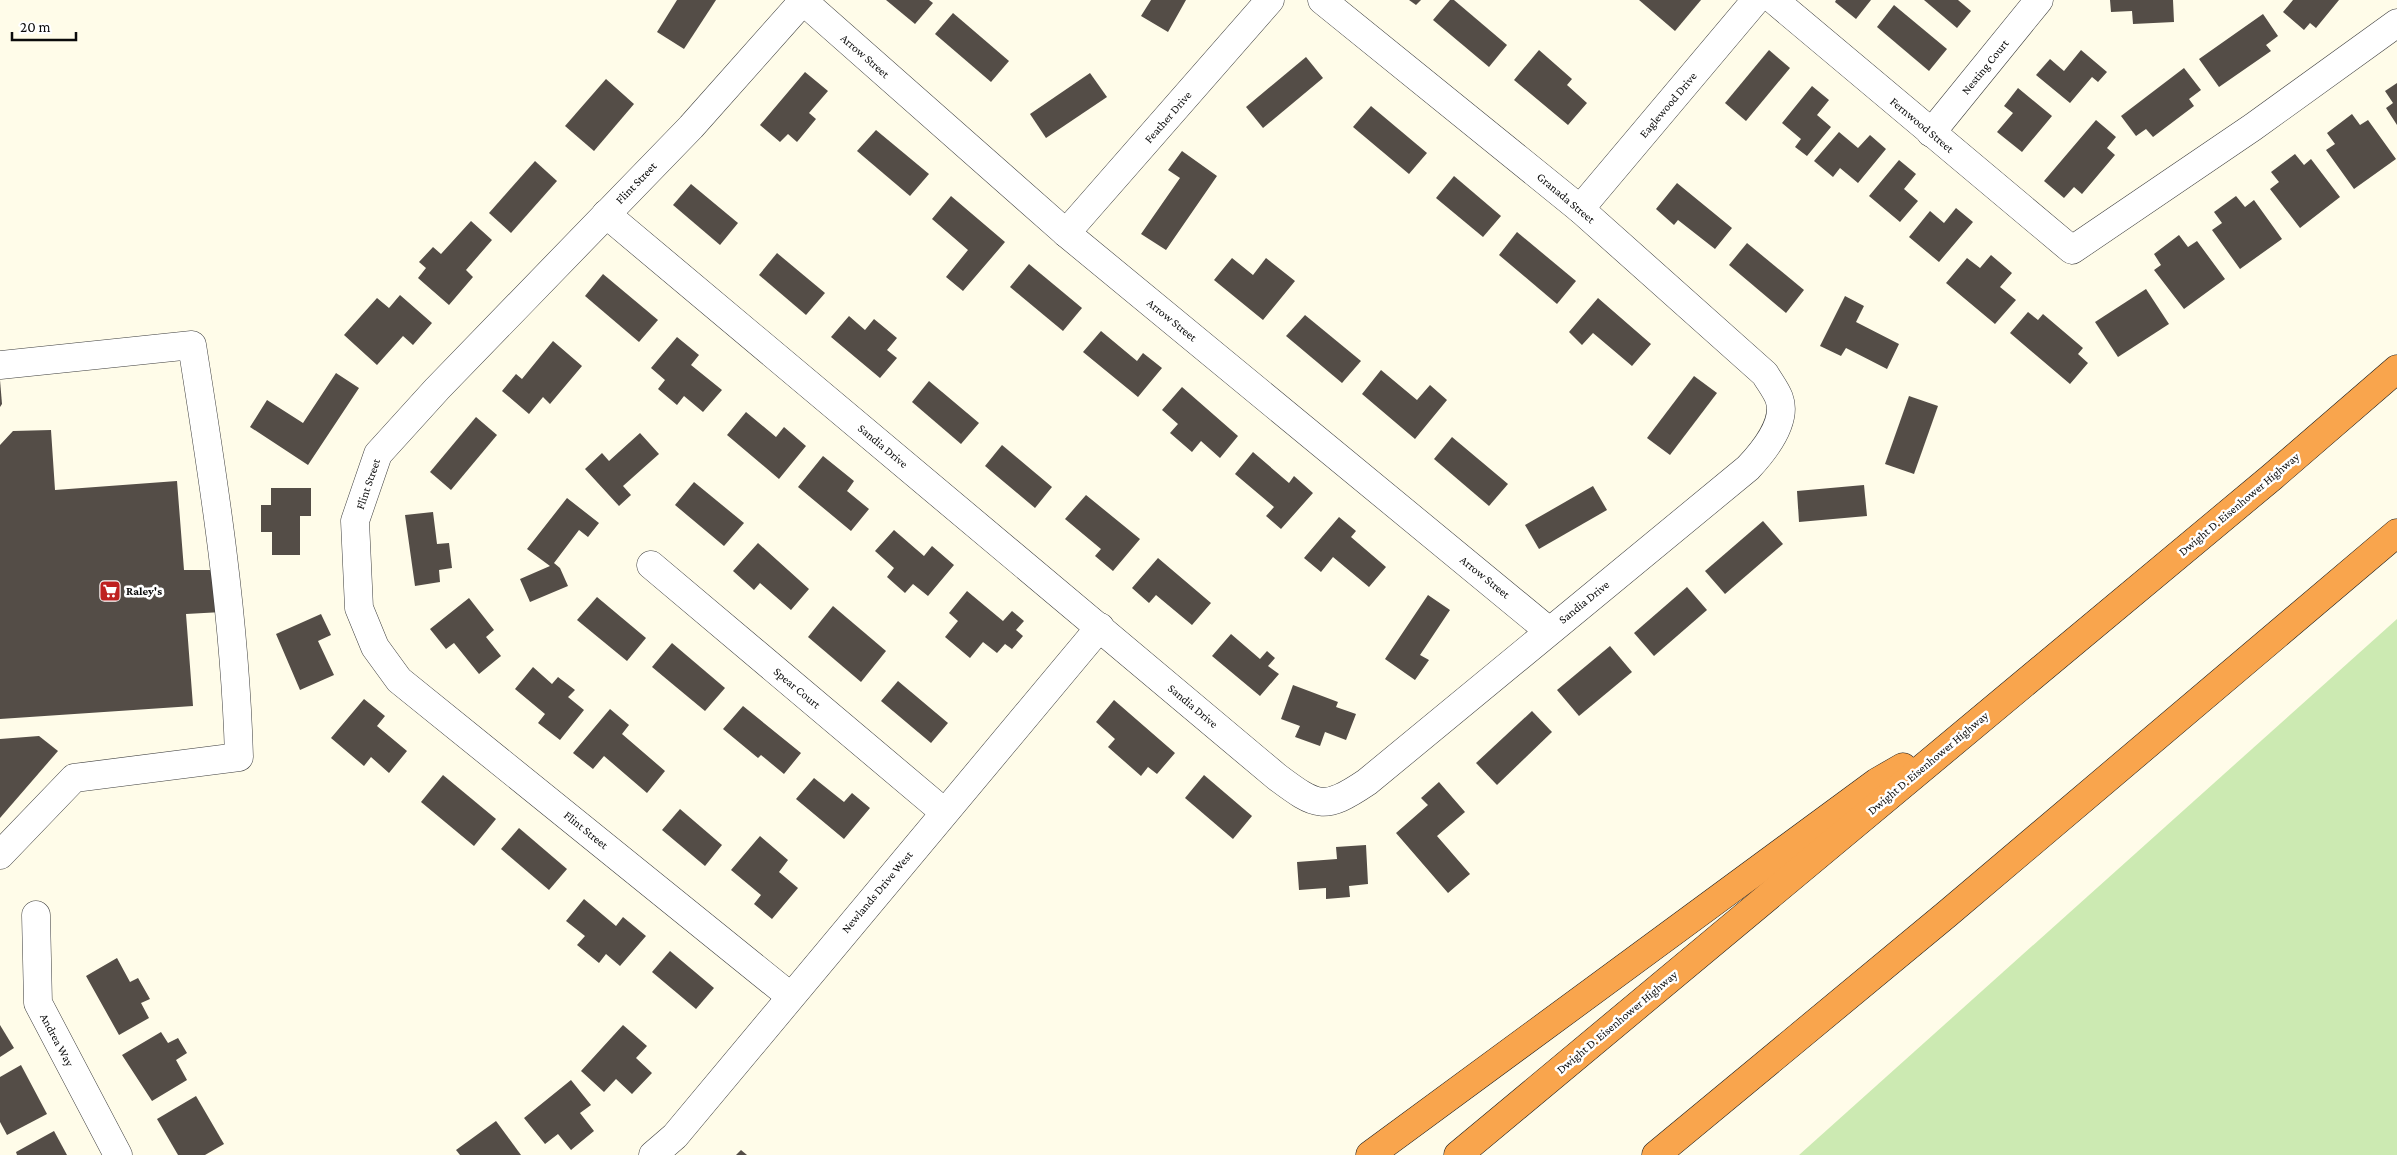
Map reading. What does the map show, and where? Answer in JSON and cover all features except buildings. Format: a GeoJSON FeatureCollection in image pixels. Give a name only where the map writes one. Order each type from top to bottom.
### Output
{"type":"FeatureCollection","features":[{"type":"Feature","properties":{"kind":"highway","name":"Dwight D. Eisenhower Highway"},"geometry":{"type":"LineString","coordinates":[[1458,1155],[1816,859],[1963,733],[2272,477],[2397,369]]}},
{"type":"Feature","properties":{"kind":"highway"},"geometry":{"type":"LineString","coordinates":[[1656,1155],[1947,914],[2397,533]]}},
{"type":"Feature","properties":{"kind":"highway"},"geometry":{"type":"LineString","coordinates":[[1370,1155],[1876,782],[1963,733]]}},
{"type":"Feature","properties":{"kind":"street","name":"Arrow Street"},"geometry":{"type":"LineString","coordinates":[[802,0],[1066,233],[1549,631]]}},
{"type":"Feature","properties":{"kind":"street","name":"Flint Street"},"geometry":{"type":"LineString","coordinates":[[790,996],[399,680],[374,647],[359,608],[354,521],[378,454],[437,388],[691,126],[802,0]]}},
{"type":"Feature","properties":{"kind":"street","name":"Feather Drive"},"geometry":{"type":"LineString","coordinates":[[1066,233],[1270,0]]}},
{"type":"Feature","properties":{"kind":"street","name":"Granada Street"},"geometry":{"type":"LineString","coordinates":[[1322,0],[1580,209],[1765,374],[1780,399],[1780,418]]}},
{"type":"Feature","properties":{"kind":"street","name":"Eaglewood Drive"},"geometry":{"type":"LineString","coordinates":[[1580,209],[1756,0]]}},
{"type":"Feature","properties":{"kind":"street","name":"Fernwood Street"},"geometry":{"type":"LineString","coordinates":[[1774,0],[2072,250],[2252,127],[2397,23]]}},
{"type":"Feature","properties":{"kind":"street","name":"Nesting Court"},"geometry":{"type":"LineString","coordinates":[[1931,133],[2039,0]]}},
{"type":"Feature","properties":{"kind":"street","name":"Sandia Drive"},"geometry":{"type":"LineString","coordinates":[[606,214],[1277,777],[1308,798],[1322,802],[1336,801],[1367,782],[1748,468],[1767,447],[1780,418]]}},
{"type":"Feature","properties":{"kind":"street"},"geometry":{"type":"LineString","coordinates":[[0,364],[192,345],[223,541],[237,684],[239,757],[74,778],[0,855]]}},
{"type":"Feature","properties":{"kind":"street","name":"Spear Court"},"geometry":{"type":"LineString","coordinates":[[651,565],[944,812]]}},
{"type":"Feature","properties":{"kind":"street","name":"Newlands Drive West"},"geometry":{"type":"LineString","coordinates":[[653,1155],[675,1136],[1100,627]]}},
{"type":"Feature","properties":{"kind":"street","name":"Andrea Way"},"geometry":{"type":"LineString","coordinates":[[36,915],[38,1004],[118,1155]]}},
{"type":"Feature","properties":{"kind":"green space"},"geometry":{"type":"Polygon","coordinates":[[[2397,619],[2397,1155],[1799,1155],[2397,619]]]}},
{"type":"Feature","properties":{"kind":"place","name":"Raley's"},"geometry":{"type":"Point","coordinates":[110,591]}}]}
